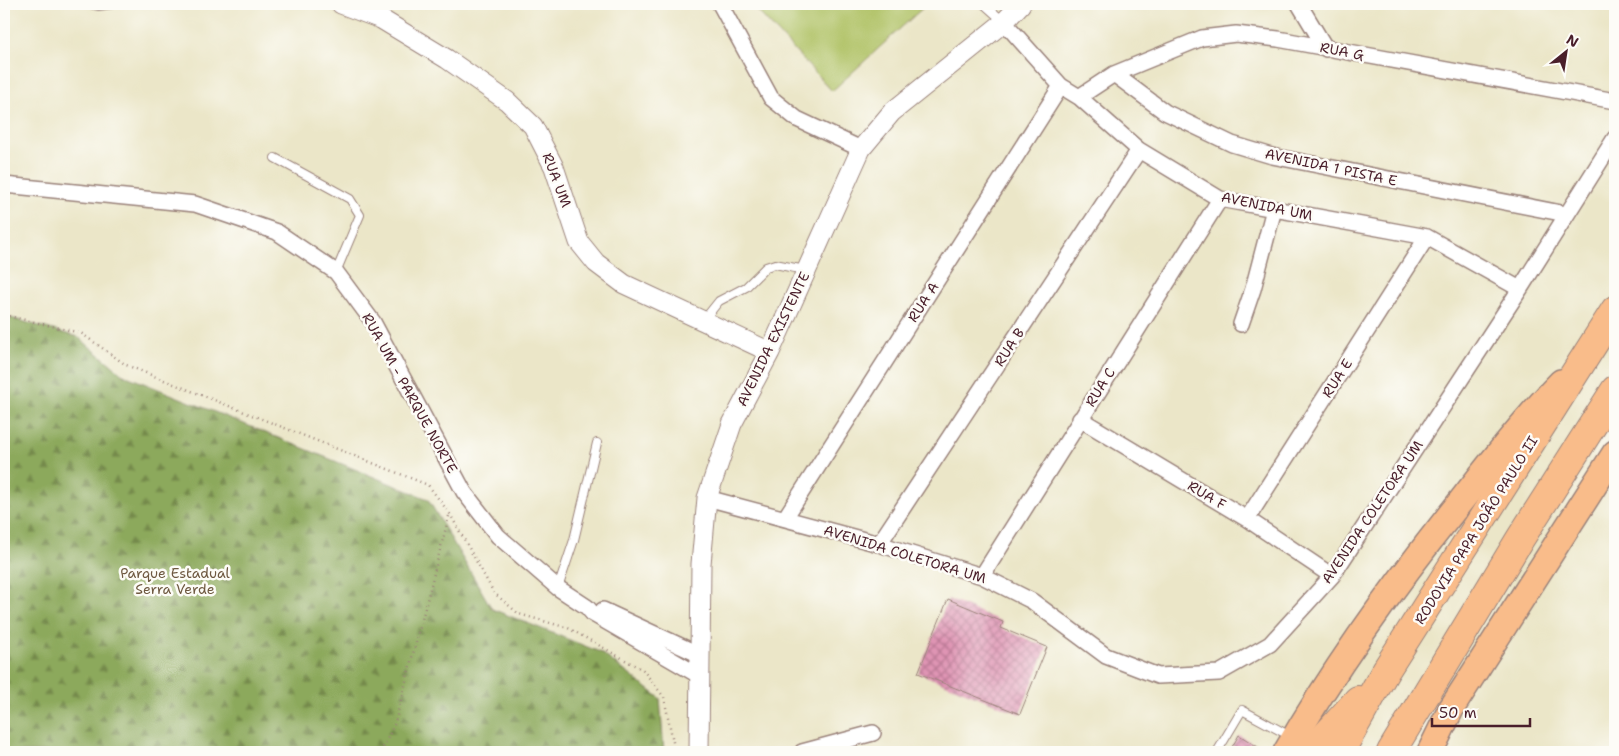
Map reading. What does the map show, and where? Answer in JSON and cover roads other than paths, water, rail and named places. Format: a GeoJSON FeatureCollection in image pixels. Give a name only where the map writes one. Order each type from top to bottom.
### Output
{"type":"FeatureCollection","features":[{"type":"Feature","properties":{"kind":"highway","name":"RODOVIA PAPA JOÃO PAULO II"},"geometry":{"type":"LineString","coordinates":[[1340,752],[1386,670],[1615,310]]}},
{"type":"Feature","properties":{"kind":"highway"},"geometry":{"type":"LineString","coordinates":[[1391,752],[1615,390]]}},
{"type":"Feature","properties":{"kind":"highway"},"geometry":{"type":"LineString","coordinates":[[1297,747],[1386,670]]}},
{"type":"Feature","properties":{"kind":"highway"},"geometry":{"type":"LineString","coordinates":[[1408,752],[1424,696]]}},
{"type":"Feature","properties":{"kind":"main road"},"geometry":{"type":"LineString","coordinates":[[1297,747],[1330,678],[1406,570],[1531,412],[1585,358]]}},
{"type":"Feature","properties":{"kind":"main road"},"geometry":{"type":"LineString","coordinates":[[1430,752],[1451,709],[1615,454]]}},
{"type":"Feature","properties":{"kind":"street","name":"RUA UM"},"geometry":{"type":"LineString","coordinates":[[344,4],[381,19],[447,59],[507,101],[533,126],[554,167],[579,242],[596,263],[624,284],[770,352]]}},
{"type":"Feature","properties":{"kind":"street"},"geometry":{"type":"LineString","coordinates":[[720,4],[756,74],[771,98],[797,119],[861,149]]}},
{"type":"Feature","properties":{"kind":"street","name":"AVENIDA EXISTENTE"},"geometry":{"type":"LineString","coordinates":[[699,752],[700,564],[707,498],[732,424],[770,352],[861,149],[892,112],[1004,22],[1021,4]]}},
{"type":"Feature","properties":{"kind":"street"},"geometry":{"type":"LineString","coordinates":[[1299,4],[1326,49]]}},
{"type":"Feature","properties":{"kind":"street","name":"AVENIDA UM"},"geometry":{"type":"LineString","coordinates":[[1004,22],[1062,86],[1079,97],[1139,150],[1220,199],[1427,237],[1520,289]]}},
{"type":"Feature","properties":{"kind":"street","name":"RUA G"},"geometry":{"type":"LineString","coordinates":[[1079,97],[1114,74],[1202,38],[1236,34],[1278,38],[1326,49],[1615,100]]}},
{"type":"Feature","properties":{"kind":"street","name":"AVENIDA 1 PISTA E"},"geometry":{"type":"LineString","coordinates":[[1114,74],[1165,112],[1232,144],[1272,156],[1566,214]]}},
{"type":"Feature","properties":{"kind":"street","name":"RUA A"},"geometry":{"type":"LineString","coordinates":[[785,518],[1062,86]]}},
{"type":"Feature","properties":{"kind":"street","name":"AVENIDA COLETORA UM"},"geometry":{"type":"LineString","coordinates":[[707,498],[879,544],[982,576],[1032,601],[1106,656],[1158,676],[1219,673],[1270,644],[1332,576],[1520,289],[1615,138]]}},
{"type":"Feature","properties":{"kind":"street","name":"RUA B"},"geometry":{"type":"LineString","coordinates":[[879,544],[1139,150]]}},
{"type":"Feature","properties":{"kind":"street","name":"RUA UM - PARQUE NORTE"},"geometry":{"type":"LineString","coordinates":[[4,185],[195,204],[277,232],[336,272],[373,322],[464,492],[498,536],[558,588],[587,607],[601,619],[698,675]]}},
{"type":"Feature","properties":{"kind":"street","name":"RUA C"},"geometry":{"type":"LineString","coordinates":[[982,576],[1220,199]]}},
{"type":"Feature","properties":{"kind":"street"},"geometry":{"type":"LineString","coordinates":[[1241,324],[1253,289],[1274,209]]}},
{"type":"Feature","properties":{"kind":"street","name":"RUA E"},"geometry":{"type":"LineString","coordinates":[[1247,519],[1427,237]]}},
{"type":"Feature","properties":{"kind":"street","name":"RUA F"},"geometry":{"type":"LineString","coordinates":[[1080,419],[1247,519],[1332,576]]}},
{"type":"Feature","properties":{"kind":"street","name":"RUA UM - PARQUE NORTE"},"geometry":{"type":"LineString","coordinates":[[587,607],[605,611],[700,655]]}},
{"type":"Feature","properties":{"kind":"street"},"geometry":{"type":"LineString","coordinates":[[802,752],[873,733]]}},
{"type":"Feature","properties":{"kind":"lane"},"geometry":{"type":"LineString","coordinates":[[90,4],[98,6],[113,4]]}},
{"type":"Feature","properties":{"kind":"lane"},"geometry":{"type":"LineString","coordinates":[[984,4],[1004,22]]}},
{"type":"Feature","properties":{"kind":"lane"},"geometry":{"type":"LineString","coordinates":[[275,158],[350,198],[357,207],[360,215],[336,272]]}},
{"type":"Feature","properties":{"kind":"lane"},"geometry":{"type":"LineString","coordinates":[[703,321],[719,300],[746,287],[766,266],[775,264],[807,270]]}},
{"type":"Feature","properties":{"kind":"lane"},"geometry":{"type":"LineString","coordinates":[[558,588],[574,540],[597,443]]}},
{"type":"Feature","properties":{"kind":"lane"},"geometry":{"type":"LineString","coordinates":[[1217,752],[1242,710],[1297,747]]}},
{"type":"Feature","properties":{"kind":"park label","name":"Parque Estadual Serra Verde"},"geometry":{"type":"Point","coordinates":[175,582]}}]}
